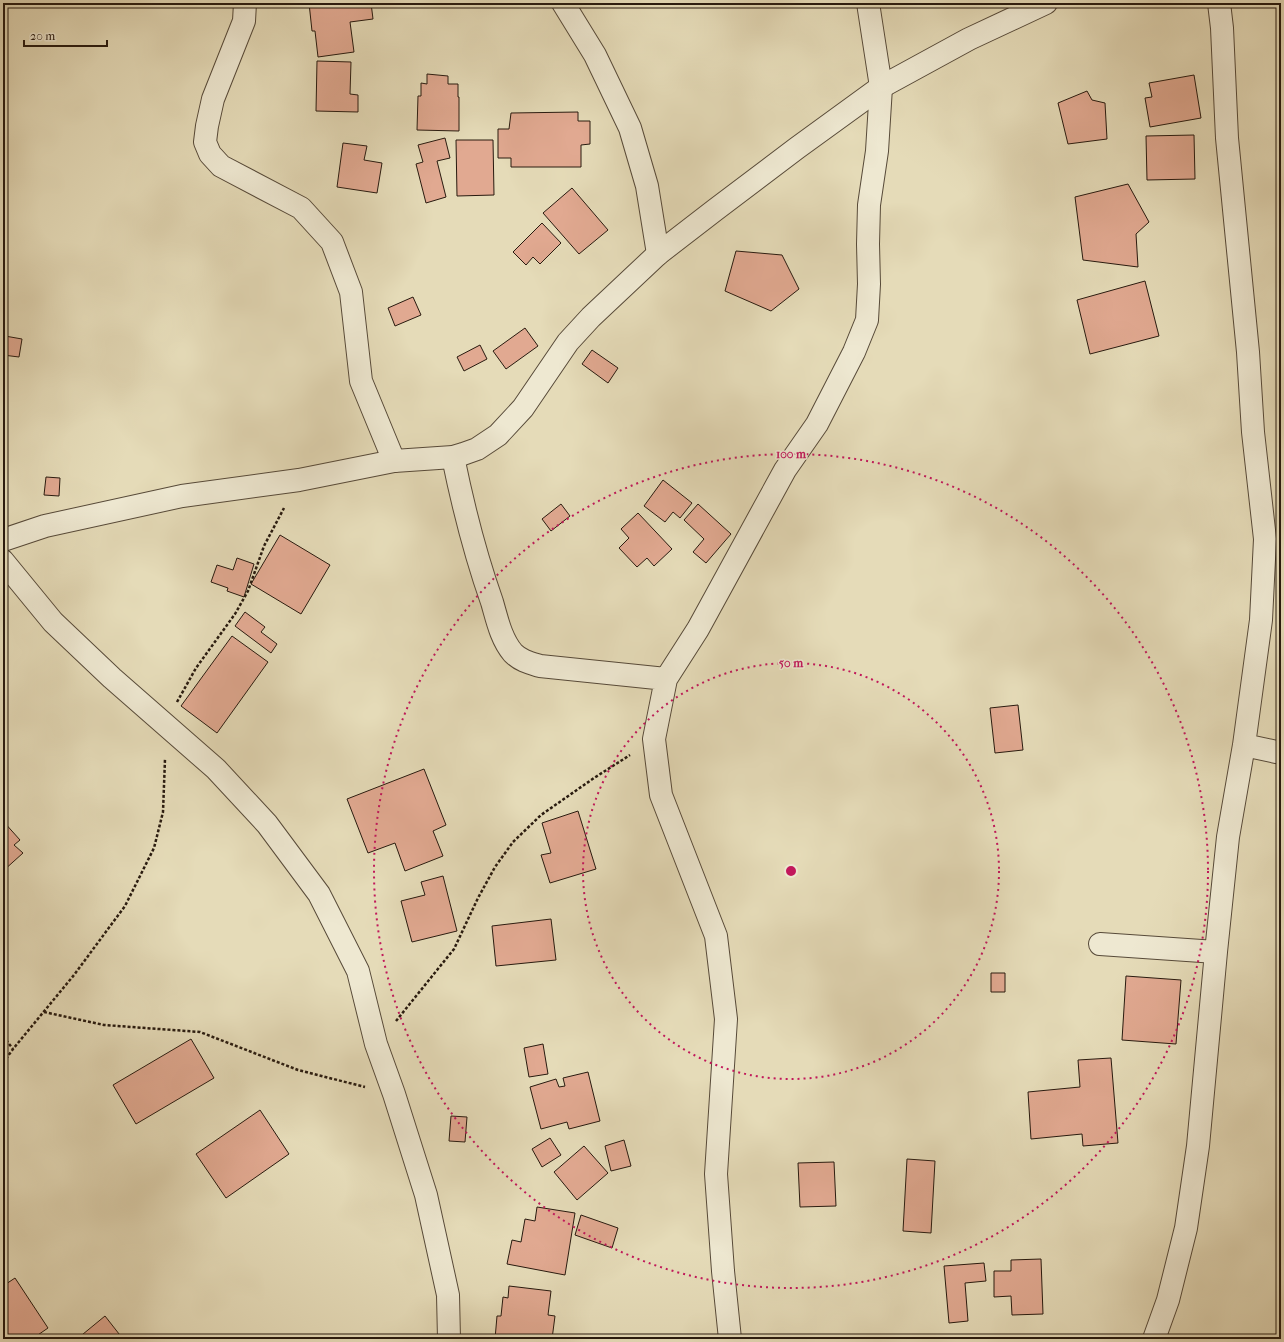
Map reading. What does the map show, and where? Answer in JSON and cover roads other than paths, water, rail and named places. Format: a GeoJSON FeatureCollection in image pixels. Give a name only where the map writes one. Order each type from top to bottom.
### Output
{"type":"FeatureCollection","features":[{"type":"Feature","properties":{"kind":"street"},"geometry":{"type":"LineString","coordinates":[[245,3],[244,21],[213,99],[205,142],[210,154],[221,166],[301,208],[332,242],[351,292],[361,381],[394,461]]}},
{"type":"Feature","properties":{"kind":"street"},"geometry":{"type":"LineString","coordinates":[[562,3],[595,55],[630,128],[647,186],[658,254]]}},
{"type":"Feature","properties":{"kind":"street"},"geometry":{"type":"LineString","coordinates":[[730,1339],[723,1271],[716,1174],[726,1018],[716,936],[661,795],[654,739],[666,679],[698,629],[785,470],[817,424],[854,352],[867,320],[869,284],[869,205],[877,151],[881,87],[868,3]]}},
{"type":"Feature","properties":{"kind":"street"},"geometry":{"type":"LineString","coordinates":[[3,540],[45,526],[182,496],[299,480],[394,461],[453,457],[477,449],[498,435],[523,408],[568,342],[591,317],[658,254],[797,148],[881,87],[969,39],[1046,3]]}},
{"type":"Feature","properties":{"kind":"street"},"geometry":{"type":"LineString","coordinates":[[1154,1339],[1168,1300],[1186,1228],[1198,1146],[1228,837],[1244,745],[1261,620],[1265,539],[1253,432],[1248,352],[1227,138],[1222,28],[1219,3]]}},
{"type":"Feature","properties":{"kind":"street"},"geometry":{"type":"LineString","coordinates":[[453,457],[464,511],[484,580],[503,635],[513,652],[524,662],[540,666],[666,679]]}},
{"type":"Feature","properties":{"kind":"street"},"geometry":{"type":"LineString","coordinates":[[3,561],[52,622],[112,678],[216,769],[267,824],[319,894],[358,971],[376,1044],[394,1094],[426,1195],[448,1295],[449,1339]]}},
{"type":"Feature","properties":{"kind":"street"},"geometry":{"type":"LineString","coordinates":[[1244,745],[1281,753]]}},
{"type":"Feature","properties":{"kind":"street"},"geometry":{"type":"LineString","coordinates":[[1100,944],[1216,952]]}}]}
